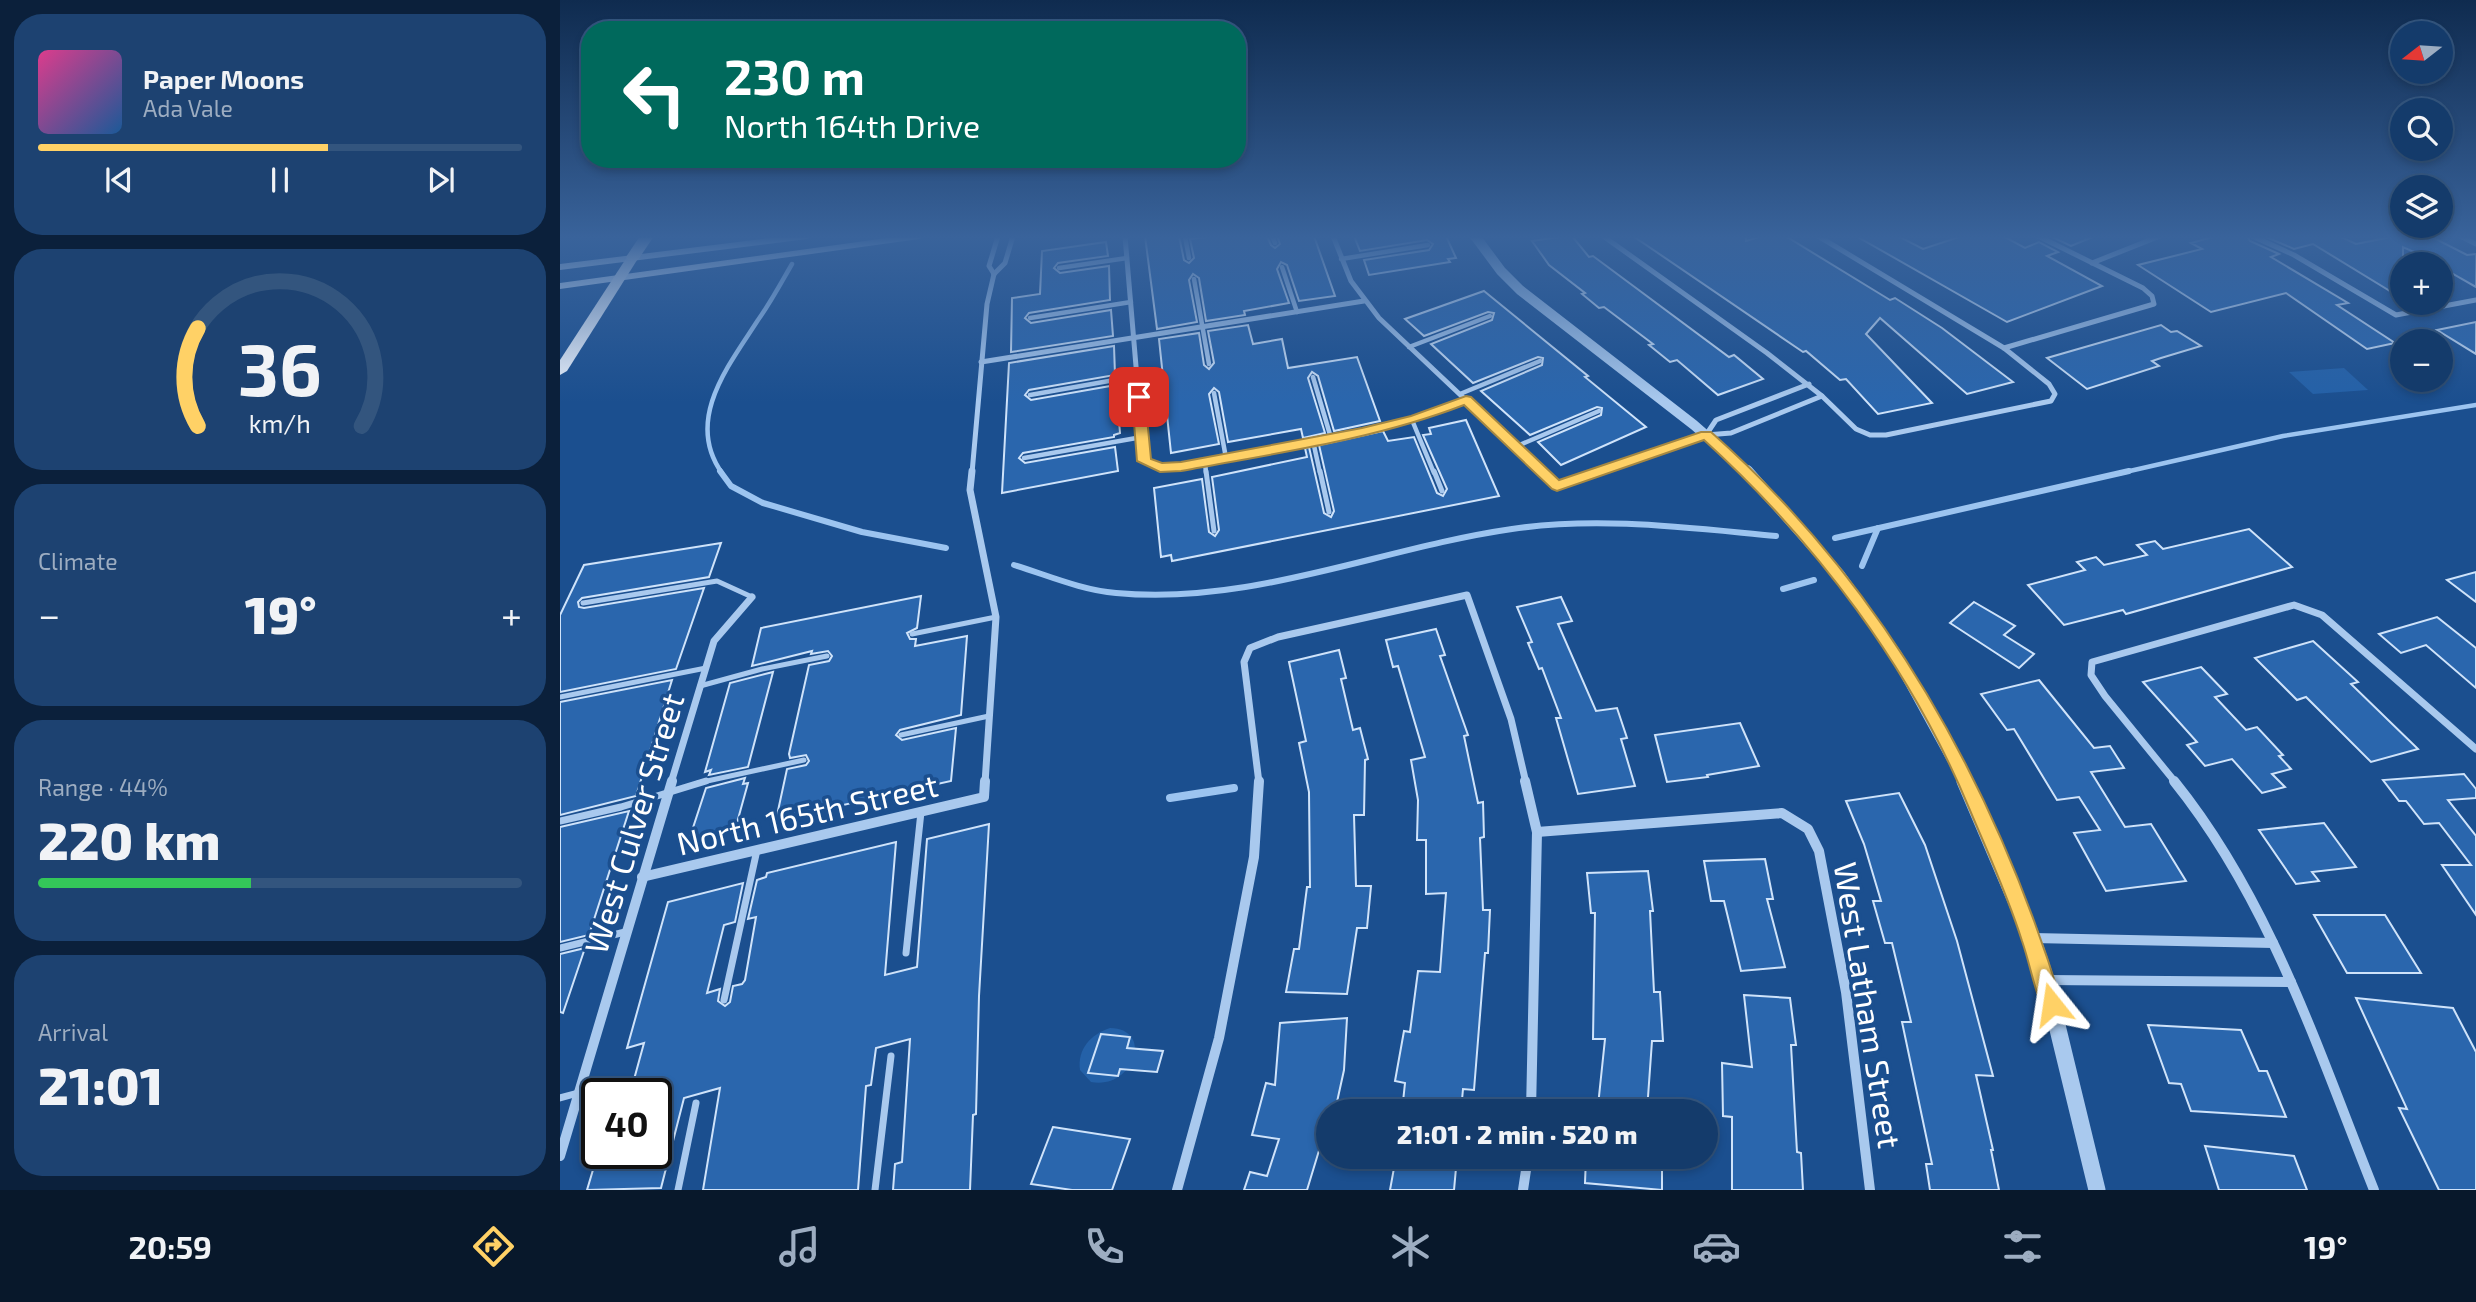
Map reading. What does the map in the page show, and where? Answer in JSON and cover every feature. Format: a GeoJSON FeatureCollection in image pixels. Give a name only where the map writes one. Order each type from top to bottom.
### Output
{"type":"FeatureCollection","features":[{"type":"Feature","properties":{"kind":"main road"},"geometry":{"type":"LineString","coordinates":[[560,371],[612,292]]}},
{"type":"Feature","properties":{"kind":"street"},"geometry":{"type":"LineString","coordinates":[[989,716],[996,617],[970,490],[990,292]]}},
{"type":"Feature","properties":{"kind":"street"},"geometry":{"type":"LineString","coordinates":[[1130,292],[1144,461],[1160,468],[1331,438],[1412,420],[1466,400]]}},
{"type":"Feature","properties":{"kind":"street"},"geometry":{"type":"LineString","coordinates":[[1359,292],[1364,301],[1409,347],[1557,486],[1706,435],[1731,433],[1822,396]]}},
{"type":"Feature","properties":{"kind":"street"},"geometry":{"type":"LineString","coordinates":[[1522,292],[1706,435],[1751,475],[1830,564],[1896,655],[1976,803],[2032,938],[2046,980],[2098,1190]]}},
{"type":"Feature","properties":{"kind":"street"},"geometry":{"type":"LineString","coordinates":[[1678,292],[1809,384],[1856,429],[1870,436],[2051,401],[2055,394],[2049,384],[2004,348],[1910,292]]}},
{"type":"Feature","properties":{"kind":"street"},"geometry":{"type":"LineString","coordinates":[[2004,348],[2154,304],[2152,296],[2147,292]]}},
{"type":"Feature","properties":{"kind":"street"},"geometry":{"type":"LineString","coordinates":[[2356,292],[2396,315],[2476,300]]}},
{"type":"Feature","properties":{"kind":"street"},"geometry":{"type":"LineString","coordinates":[[981,362],[1364,301]]}},
{"type":"Feature","properties":{"kind":"street"},"geometry":{"type":"LineString","coordinates":[[1706,435],[1716,420],[1809,384]]}},
{"type":"Feature","properties":{"kind":"street"},"geometry":{"type":"LineString","coordinates":[[1177,1190],[1219,1038],[1255,857],[1259,780],[1244,662],[1250,648],[1278,637],[1467,595],[1511,719],[1537,832],[1531,1099]]}},
{"type":"Feature","properties":{"kind":"street","name":"West Culver Street"},"geometry":{"type":"LineString","coordinates":[[560,1156],[714,641],[752,597]]}},
{"type":"Feature","properties":{"kind":"street"},"geometry":{"type":"LineString","coordinates":[[2374,1190],[2291,982],[2240,878],[2204,818],[2105,696],[2091,675],[2092,662],[2294,605],[2322,615],[2367,651],[2476,749]]}},
{"type":"Feature","properties":{"kind":"street","name":"North 165th Street"},"geometry":{"type":"LineString","coordinates":[[642,877],[984,797],[989,716]]}},
{"type":"Feature","properties":{"kind":"street","name":"West Latham Street"},"geometry":{"type":"LineString","coordinates":[[1537,832],[1782,813],[1808,829],[1819,851],[1846,992],[1870,1190]]}},
{"type":"Feature","properties":{"kind":"street"},"geometry":{"type":"LineString","coordinates":[[2032,938],[2273,943]]}},
{"type":"Feature","properties":{"kind":"street"},"geometry":{"type":"LineString","coordinates":[[2046,980],[2291,982]]}},
{"type":"Feature","properties":{"kind":"street"},"geometry":{"type":"LineString","coordinates":[[1523,1190],[1526,1169]]}},
{"type":"Feature","properties":{"kind":"lane"},"geometry":{"type":"LineString","coordinates":[[1196,292],[1209,364]]}},
{"type":"Feature","properties":{"kind":"lane"},"geometry":{"type":"LineString","coordinates":[[1290,292],[1297,312]]}},
{"type":"Feature","properties":{"kind":"lane"},"geometry":{"type":"LineString","coordinates":[[1030,318],[1131,302]]}},
{"type":"Feature","properties":{"kind":"lane"},"geometry":{"type":"LineString","coordinates":[[1409,347],[1490,316]]}},
{"type":"Feature","properties":{"kind":"lane"},"geometry":{"type":"LineString","coordinates":[[1460,394],[1541,360]]}},
{"type":"Feature","properties":{"kind":"lane"},"geometry":{"type":"LineString","coordinates":[[1030,395],[1137,376]]}},
{"type":"Feature","properties":{"kind":"lane"},"geometry":{"type":"LineString","coordinates":[[1313,377],[1331,438]]}},
{"type":"Feature","properties":{"kind":"lane"},"geometry":{"type":"LineString","coordinates":[[1214,393],[1226,458]]}},
{"type":"Feature","properties":{"kind":"lane"},"geometry":{"type":"LineString","coordinates":[[1515,447],[1599,411]]}},
{"type":"Feature","properties":{"kind":"lane"},"geometry":{"type":"LineString","coordinates":[[1412,420],[1442,491]]}},
{"type":"Feature","properties":{"kind":"lane"},"geometry":{"type":"LineString","coordinates":[[1024,458],[1142,437]]}},
{"type":"Feature","properties":{"kind":"lane"},"geometry":{"type":"LineString","coordinates":[[1313,441],[1329,512]]}},
{"type":"Feature","properties":{"kind":"lane"},"geometry":{"type":"LineString","coordinates":[[1205,462],[1214,531]]}},
{"type":"Feature","properties":{"kind":"lane"},"geometry":{"type":"LineString","coordinates":[[583,603],[717,581],[752,597]]}},
{"type":"Feature","properties":{"kind":"lane"},"geometry":{"type":"LineString","coordinates":[[912,635],[996,617]]}},
{"type":"Feature","properties":{"kind":"lane"},"geometry":{"type":"LineString","coordinates":[[700,686],[762,669],[827,656]]}},
{"type":"Feature","properties":{"kind":"lane"},"geometry":{"type":"LineString","coordinates":[[560,697],[706,668]]}},
{"type":"Feature","properties":{"kind":"lane"},"geometry":{"type":"LineString","coordinates":[[901,735],[989,716]]}},
{"type":"Feature","properties":{"kind":"lane"},"geometry":{"type":"LineString","coordinates":[[560,821],[621,807],[668,791],[804,760]]}},
{"type":"Feature","properties":{"kind":"lane"},"geometry":{"type":"LineString","coordinates":[[906,953],[920,812]]}},
{"type":"Feature","properties":{"kind":"lane"},"geometry":{"type":"LineString","coordinates":[[724,1000],[757,850]]}},
{"type":"Feature","properties":{"kind":"lane"},"geometry":{"type":"LineString","coordinates":[[560,948],[625,932]]}},
{"type":"Feature","properties":{"kind":"lane"},"geometry":{"type":"LineString","coordinates":[[875,1190],[891,1056]]}},
{"type":"Feature","properties":{"kind":"lane"},"geometry":{"type":"LineString","coordinates":[[560,1098],[578,1093]]}},
{"type":"Feature","properties":{"kind":"lane"},"geometry":{"type":"LineString","coordinates":[[678,1190],[696,1103]]}},
{"type":"Feature","properties":{"kind":"shaded area"},"geometry":{"type":"Polygon","coordinates":[[[2344,368],[2368,390],[2313,394],[2289,372],[2344,368]]]}},
{"type":"Feature","properties":{"kind":"shaded area"},"geometry":{"type":"Polygon","coordinates":[[[1110,1028],[1124,1031],[1132,1038],[1135,1048],[1133,1058],[1127,1069],[1118,1077],[1106,1082],[1091,1082],[1080,1070],[1083,1049],[1091,1038],[1110,1028]]]}},
{"type":"Feature","properties":{"kind":"building"},"geometry":{"type":"Polygon","coordinates":[[[1040,292],[1110,292],[1110,300],[1029,313],[1025,318],[1031,323],[1111,310],[1113,336],[1011,352],[1012,298],[1040,294],[1040,292]]]}},
{"type":"Feature","properties":{"kind":"building"},"geometry":{"type":"Polygon","coordinates":[[[1152,292],[1191,292],[1197,322],[1157,329],[1152,292]]]}},
{"type":"Feature","properties":{"kind":"building"},"geometry":{"type":"Polygon","coordinates":[[[1201,292],[1285,292],[1289,303],[1244,311],[1245,315],[1206,321],[1201,292]]]}},
{"type":"Feature","properties":{"kind":"building"},"geometry":{"type":"Polygon","coordinates":[[[1296,292],[1333,292],[1335,296],[1299,301],[1296,292]]]}},
{"type":"Feature","properties":{"kind":"building"},"geometry":{"type":"Polygon","coordinates":[[[1485,292],[1646,427],[1561,465],[1538,442],[1601,415],[1602,408],[1597,407],[1530,435],[1481,391],[1542,365],[1543,358],[1538,357],[1473,383],[1431,344],[1492,320],[1494,313],[1488,312],[1424,336],[1405,319],[1485,292]]]}},
{"type":"Feature","properties":{"kind":"building"},"geometry":{"type":"Polygon","coordinates":[[[1583,292],[1641,292],[1729,357],[1734,355],[1763,379],[1718,395],[1677,360],[1670,362],[1649,345],[1653,344],[1604,307],[1599,308],[1582,294],[1585,293],[1583,292]]]}},
{"type":"Feature","properties":{"kind":"building"},"geometry":{"type":"Polygon","coordinates":[[[1714,292],[1876,292],[1890,300],[1895,298],[1942,328],[2013,382],[1967,394],[1880,318],[1866,334],[1932,403],[1878,414],[1846,379],[1840,380],[1806,351],[1803,352],[1714,292]]]}},
{"type":"Feature","properties":{"kind":"building"},"geometry":{"type":"Polygon","coordinates":[[[1954,292],[2087,292],[2007,322],[1954,292]]]}},
{"type":"Feature","properties":{"kind":"building"},"geometry":{"type":"Polygon","coordinates":[[[2179,292],[2329,292],[2348,303],[2337,305],[2390,340],[2390,344],[2367,349],[2286,293],[2211,312],[2179,292]]]}},
{"type":"Feature","properties":{"kind":"building"},"geometry":{"type":"Polygon","coordinates":[[[2476,322],[2476,354],[2453,340],[2453,329],[2442,329],[2476,322]]]}},
{"type":"Feature","properties":{"kind":"building"},"geometry":{"type":"Polygon","coordinates":[[[1248,325],[1253,344],[1282,339],[1288,368],[1357,357],[1380,421],[1334,431],[1318,376],[1312,372],[1308,378],[1325,433],[1303,438],[1301,429],[1228,442],[1219,392],[1214,388],[1209,394],[1219,444],[1171,453],[1159,339],[1199,333],[1204,365],[1209,369],[1214,363],[1208,331],[1248,325]]]}},
{"type":"Feature","properties":{"kind":"building"},"geometry":{"type":"Polygon","coordinates":[[[2161,325],[2171,332],[2177,331],[2201,346],[2152,361],[2159,366],[2087,389],[2047,358],[2161,325]]]}},
{"type":"Feature","properties":{"kind":"building"},"geometry":{"type":"Polygon","coordinates":[[[1114,346],[1115,375],[1029,390],[1025,395],[1031,400],[1116,385],[1120,433],[1114,437],[1023,453],[1019,458],[1025,463],[1115,447],[1118,471],[1002,493],[1009,363],[1114,346]]]}},
{"type":"Feature","properties":{"kind":"building"},"geometry":{"type":"Polygon","coordinates":[[[1466,420],[1499,496],[1172,561],[1171,555],[1161,557],[1154,488],[1202,479],[1209,532],[1215,536],[1219,530],[1212,477],[1307,457],[1305,448],[1309,447],[1324,513],[1331,517],[1334,511],[1319,445],[1383,431],[1388,441],[1414,437],[1437,493],[1443,496],[1447,489],[1423,435],[1431,434],[1429,428],[1466,420]]]}},
{"type":"Feature","properties":{"kind":"building"},"geometry":{"type":"Polygon","coordinates":[[[2249,529],[2292,567],[2126,614],[2123,610],[2064,625],[2028,585],[2085,570],[2077,562],[2096,557],[2104,565],[2147,555],[2137,545],[2155,541],[2163,549],[2249,529]]]}},
{"type":"Feature","properties":{"kind":"building"},"geometry":{"type":"Polygon","coordinates":[[[721,543],[709,577],[582,598],[578,602],[579,607],[584,608],[704,588],[676,669],[560,692],[560,615],[584,565],[721,543]]]}},
{"type":"Feature","properties":{"kind":"building"},"geometry":{"type":"Polygon","coordinates":[[[2476,572],[2476,602],[2447,580],[2476,572]]]}},
{"type":"Feature","properties":{"kind":"building"},"geometry":{"type":"Polygon","coordinates":[[[921,596],[917,628],[907,633],[910,639],[916,639],[915,646],[967,636],[961,715],[900,730],[896,735],[902,740],[956,728],[951,781],[776,820],[787,769],[806,765],[809,761],[806,755],[790,758],[789,754],[809,665],[829,661],[832,656],[828,651],[811,654],[812,651],[752,666],[761,628],[921,596]]]}},
{"type":"Feature","properties":{"kind":"building"},"geometry":{"type":"Polygon","coordinates":[[[1561,597],[1572,621],[1558,624],[1596,711],[1617,708],[1627,738],[1621,739],[1635,786],[1578,794],[1556,718],[1561,718],[1542,668],[1539,669],[1528,643],[1532,642],[1517,607],[1561,597]]]}},
{"type":"Feature","properties":{"kind":"building"},"geometry":{"type":"Polygon","coordinates":[[[1974,602],[2015,626],[2004,635],[2034,654],[2019,668],[1950,623],[1974,602]]]}},
{"type":"Feature","properties":{"kind":"building"},"geometry":{"type":"Polygon","coordinates":[[[2437,617],[2476,648],[2476,688],[2426,645],[2401,653],[2379,634],[2437,617]]]}},
{"type":"Feature","properties":{"kind":"building"},"geometry":{"type":"Polygon","coordinates":[[[1436,629],[1445,655],[1440,656],[1468,735],[1464,736],[1478,803],[1483,802],[1484,837],[1480,838],[1483,910],[1490,910],[1488,953],[1485,953],[1474,1090],[1463,1089],[1462,1099],[1403,1099],[1405,1083],[1395,1081],[1404,1031],[1410,1032],[1418,971],[1440,972],[1446,893],[1426,894],[1426,840],[1417,840],[1418,800],[1411,760],[1425,757],[1398,666],[1393,667],[1386,640],[1436,629]]]}},
{"type":"Feature","properties":{"kind":"building"},"geometry":{"type":"Polygon","coordinates":[[[2313,641],[2358,682],[2351,684],[2418,749],[2371,762],[2306,697],[2297,700],[2255,658],[2313,641]]]}},
{"type":"Feature","properties":{"kind":"building"},"geometry":{"type":"Polygon","coordinates":[[[1339,650],[1346,678],[1341,679],[1353,730],[1360,728],[1368,759],[1365,760],[1364,815],[1354,815],[1356,886],[1371,886],[1367,928],[1357,928],[1347,994],[1286,992],[1294,949],[1299,949],[1307,887],[1310,887],[1309,792],[1299,743],[1306,741],[1289,662],[1339,650]]]}},
{"type":"Feature","properties":{"kind":"building"},"geometry":{"type":"Polygon","coordinates":[[[2201,667],[2227,694],[2215,697],[2246,730],[2257,727],[2283,755],[2279,756],[2291,769],[2272,774],[2285,787],[2262,793],[2232,759],[2205,766],[2187,745],[2197,742],[2143,682],[2201,667]]]}},
{"type":"Feature","properties":{"kind":"building"},"geometry":{"type":"Polygon","coordinates":[[[773,672],[748,767],[709,775],[711,770],[705,772],[730,683],[773,672]]]}},
{"type":"Feature","properties":{"kind":"building"},"geometry":{"type":"Polygon","coordinates":[[[672,680],[636,796],[560,815],[560,702],[672,680]]]}},
{"type":"Feature","properties":{"kind":"building"},"geometry":{"type":"Polygon","coordinates":[[[2039,680],[2094,748],[2110,746],[2124,768],[2091,772],[2125,827],[2151,824],[2186,881],[2106,891],[2074,833],[2100,830],[2079,797],[2057,800],[2014,729],[2007,730],[1981,694],[2039,680]]]}},
{"type":"Feature","properties":{"kind":"building"},"geometry":{"type":"Polygon","coordinates":[[[1740,723],[1759,766],[1667,782],[1655,735],[1740,723]]]}},
{"type":"Feature","properties":{"kind":"building"},"geometry":{"type":"Polygon","coordinates":[[[2464,774],[2476,789],[2476,798],[2448,800],[2476,836],[2476,915],[2442,865],[2471,865],[2439,823],[2424,824],[2406,801],[2399,801],[2383,780],[2464,774]]]}},
{"type":"Feature","properties":{"kind":"building"},"geometry":{"type":"Polygon","coordinates":[[[745,778],[743,784],[748,783],[735,830],[689,840],[706,788],[745,778]]]}},
{"type":"Feature","properties":{"kind":"building"},"geometry":{"type":"Polygon","coordinates":[[[1899,793],[1925,845],[1957,941],[1993,1076],[1976,1075],[1999,1190],[1930,1190],[1926,1164],[1932,1164],[1902,1022],[1911,1022],[1892,943],[1885,943],[1873,901],[1881,901],[1864,844],[1846,801],[1899,793]]]}},
{"type":"Feature","properties":{"kind":"building"},"geometry":{"type":"Polygon","coordinates":[[[629,811],[589,935],[560,942],[560,827],[629,811]]]}},
{"type":"Feature","properties":{"kind":"building"},"geometry":{"type":"Polygon","coordinates":[[[2324,823],[2356,867],[2312,872],[2319,881],[2296,884],[2259,830],[2324,823]]]}},
{"type":"Feature","properties":{"kind":"building"},"geometry":{"type":"Polygon","coordinates":[[[989,824],[970,1190],[893,1190],[895,1164],[902,1162],[910,1039],[876,1048],[871,1085],[866,1086],[858,1190],[703,1190],[720,1088],[684,1098],[672,1145],[672,1078],[634,1078],[644,1043],[627,1048],[668,902],[743,883],[735,922],[724,925],[707,993],[720,989],[718,1001],[725,1006],[730,1002],[733,986],[742,984],[745,980],[756,917],[748,919],[757,880],[766,877],[767,873],[896,842],[885,975],[917,967],[927,839],[989,824]]]}},
{"type":"Feature","properties":{"kind":"building"},"geometry":{"type":"Polygon","coordinates":[[[1765,859],[1773,899],[1767,899],[1785,967],[1741,971],[1724,901],[1711,901],[1704,861],[1765,859]]]}},
{"type":"Feature","properties":{"kind":"building"},"geometry":{"type":"Polygon","coordinates":[[[1648,871],[1653,911],[1650,911],[1654,992],[1660,992],[1663,1041],[1652,1041],[1648,1099],[1599,1099],[1605,1039],[1593,1039],[1595,913],[1591,913],[1587,873],[1648,871]]]}},
{"type":"Feature","properties":{"kind":"building"},"geometry":{"type":"Polygon","coordinates":[[[2314,915],[2385,915],[2421,973],[2347,973],[2314,915]]]}},
{"type":"Feature","properties":{"kind":"building"},"geometry":{"type":"Polygon","coordinates":[[[585,948],[563,1013],[560,1012],[560,954],[585,948]]]}},
{"type":"Feature","properties":{"kind":"building"},"geometry":{"type":"Polygon","coordinates":[[[1744,995],[1790,998],[1796,1045],[1791,1045],[1797,1152],[1801,1153],[1803,1190],[1732,1190],[1732,1117],[1723,1116],[1722,1063],[1752,1067],[1744,995]]]}},
{"type":"Feature","properties":{"kind":"building"},"geometry":{"type":"Polygon","coordinates":[[[2356,998],[2453,1008],[2476,1052],[2476,1190],[2439,1190],[2399,1108],[2407,1109],[2356,998]]]}},
{"type":"Feature","properties":{"kind":"building"},"geometry":{"type":"Polygon","coordinates":[[[1347,1018],[1344,1070],[1338,1099],[1316,1099],[1316,1160],[1307,1190],[1244,1190],[1250,1172],[1267,1176],[1279,1139],[1252,1135],[1266,1083],[1275,1085],[1280,1023],[1347,1018]]]}},
{"type":"Feature","properties":{"kind":"building"},"geometry":{"type":"Polygon","coordinates":[[[2148,1025],[2241,1030],[2259,1071],[2267,1071],[2286,1117],[2191,1111],[2181,1084],[2169,1083],[2148,1025]]]}},
{"type":"Feature","properties":{"kind":"building"},"geometry":{"type":"Polygon","coordinates":[[[1101,1034],[1130,1037],[1127,1048],[1163,1051],[1157,1072],[1120,1069],[1118,1076],[1088,1073],[1101,1034]]]}},
{"type":"Feature","properties":{"kind":"building"},"geometry":{"type":"Polygon","coordinates":[[[1053,1127],[1130,1139],[1112,1190],[1072,1190],[1031,1184],[1053,1127]]]}},
{"type":"Feature","properties":{"kind":"building"},"geometry":{"type":"Polygon","coordinates":[[[2205,1146],[2294,1156],[2307,1190],[2219,1190],[2205,1146]]]}},
{"type":"Feature","properties":{"kind":"building"},"geometry":{"type":"Polygon","coordinates":[[[593,1169],[666,1169],[661,1188],[587,1190],[593,1169]]]}},
{"type":"Feature","properties":{"kind":"building"},"geometry":{"type":"Polygon","coordinates":[[[1394,1169],[1456,1169],[1454,1190],[1390,1190],[1394,1169]]]}},
{"type":"Feature","properties":{"kind":"building"},"geometry":{"type":"Polygon","coordinates":[[[1586,1169],[1662,1169],[1662,1190],[1585,1183],[1586,1169]]]}},
{"type":"Feature","properties":{"kind":"waterway"},"geometry":{"type":"LineString","coordinates":[[722,473],[711,453],[709,413],[724,374],[776,292]]}},
{"type":"Feature","properties":{"kind":"waterway"},"geometry":{"type":"LineString","coordinates":[[2121,473],[2283,436],[2476,405]]}},
{"type":"Feature","properties":{"kind":"waterway"},"geometry":{"type":"LineString","coordinates":[[720,471],[731,486],[763,503],[862,532],[946,548]]}},
{"type":"Feature","properties":{"kind":"waterway"},"geometry":{"type":"LineString","coordinates":[[1878,528],[2129,471]]}},
{"type":"Feature","properties":{"kind":"waterway"},"geometry":{"type":"LineString","coordinates":[[1014,565],[1103,591],[1166,595],[1266,583],[1463,538],[1545,525],[1611,523],[1776,536]]}},
{"type":"Feature","properties":{"kind":"waterway"},"geometry":{"type":"LineString","coordinates":[[1835,538],[1878,528]]}},
{"type":"Feature","properties":{"kind":"waterway"},"geometry":{"type":"LineString","coordinates":[[1862,566],[1878,528]]}},
{"type":"Feature","properties":{"kind":"waterway"},"geometry":{"type":"LineString","coordinates":[[1783,589],[1814,580]]}},
{"type":"Feature","properties":{"kind":"waterway"},"geometry":{"type":"LineString","coordinates":[[1170,798],[1234,788]]}},
{"type":"Feature","properties":{"kind":"route"},"geometry":{"type":"LineString","coordinates":[[1139,397],[1144,461],[1160,468],[1389,426],[1466,400],[1557,486],[1706,435],[1751,475],[1795,523],[1839,575],[1896,655],[1976,803],[2032,938],[2052,1004]]}}]}
